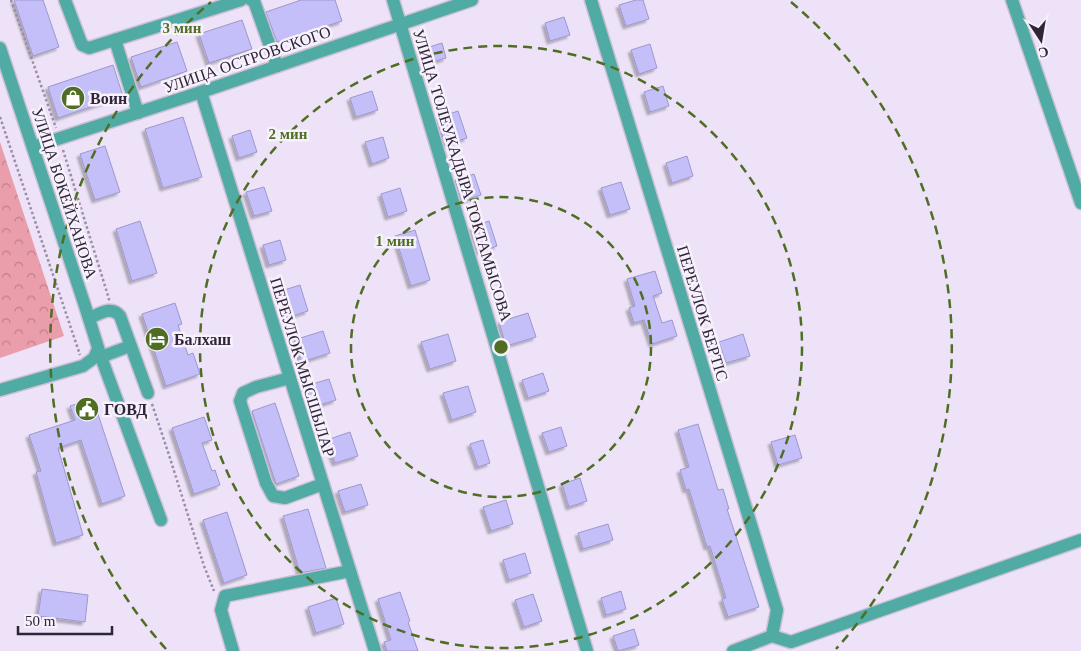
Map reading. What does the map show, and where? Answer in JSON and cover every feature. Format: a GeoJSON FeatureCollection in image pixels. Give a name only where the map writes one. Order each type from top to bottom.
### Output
{"type":"FeatureCollection","features":[{"type":"Feature","properties":{"kind":"street"},"geometry":{"type":"LineString","coordinates":[[65,0],[82,45],[89,48],[241,0]]}},
{"type":"Feature","properties":{"kind":"street"},"geometry":{"type":"LineString","coordinates":[[251,0],[254,1],[277,66]]}},
{"type":"Feature","properties":{"kind":"street","name":"УЛИЦА ТОЛЕУКАДЫРА ТОКТАМЫСОВА"},"geometry":{"type":"LineString","coordinates":[[393,0],[587,651]]}},
{"type":"Feature","properties":{"kind":"street","name":"УЛИЦА ОСТРОВСКОГО"},"geometry":{"type":"LineString","coordinates":[[33,147],[472,0]]}},
{"type":"Feature","properties":{"kind":"street","name":"ПЕРЕУЛОК БЕРТІС"},"geometry":{"type":"LineString","coordinates":[[591,0],[777,610],[772,636]]}},
{"type":"Feature","properties":{"kind":"street"},"geometry":{"type":"LineString","coordinates":[[1012,0],[1081,203]]}},
{"type":"Feature","properties":{"kind":"street"},"geometry":{"type":"LineString","coordinates":[[114,40],[138,113]]}},
{"type":"Feature","properties":{"kind":"street","name":"УЛИЦА БОКЕЙХАНОВА"},"geometry":{"type":"LineString","coordinates":[[0,48],[99,353],[161,520]]}},
{"type":"Feature","properties":{"kind":"street","name":"ПЕРЕУЛОК МЫСШЫЛАР"},"geometry":{"type":"LineString","coordinates":[[201,92],[375,651]]}},
{"type":"Feature","properties":{"kind":"street"},"geometry":{"type":"LineString","coordinates":[[87,312],[111,310],[116,311],[120,316],[148,393]]}},
{"type":"Feature","properties":{"kind":"street"},"geometry":{"type":"LineString","coordinates":[[0,390],[83,366],[99,353],[130,346]]}},
{"type":"Feature","properties":{"kind":"street"},"geometry":{"type":"LineString","coordinates":[[290,378],[256,387],[243,393],[240,401],[266,483],[273,496],[285,498],[323,484]]}},
{"type":"Feature","properties":{"kind":"street"},"geometry":{"type":"LineString","coordinates":[[733,651],[772,636],[791,642],[1081,540]]}},
{"type":"Feature","properties":{"kind":"street"},"geometry":{"type":"LineString","coordinates":[[233,651],[221,610],[225,596],[350,571]]}},
{"type":"Feature","properties":{"kind":"path"},"geometry":{"type":"LineString","coordinates":[[11,0],[60,139],[109,299],[87,312]]}},
{"type":"Feature","properties":{"kind":"path"},"geometry":{"type":"LineString","coordinates":[[0,117],[83,366]]}},
{"type":"Feature","properties":{"kind":"path"},"geometry":{"type":"LineString","coordinates":[[148,393],[170,455],[204,566],[221,610]]}},
{"type":"Feature","properties":{"kind":"green space"},"geometry":{"type":"Polygon","coordinates":[[[0,142],[64,336],[0,358],[0,142]]]}},
{"type":"Feature","properties":{"kind":"building"},"geometry":{"type":"Polygon","coordinates":[[[14,0],[43,0],[59,47],[33,56],[14,0]]]}},
{"type":"Feature","properties":{"kind":"building"},"geometry":{"type":"Polygon","coordinates":[[[301,0],[335,0],[342,21],[277,42],[266,12],[301,0]]]}},
{"type":"Feature","properties":{"kind":"building"},"geometry":{"type":"Polygon","coordinates":[[[643,0],[649,19],[626,26],[619,5],[643,0]]]}},
{"type":"Feature","properties":{"kind":"building"},"geometry":{"type":"Polygon","coordinates":[[[564,17],[570,35],[550,41],[545,23],[564,17]]]}},
{"type":"Feature","properties":{"kind":"building"},"geometry":{"type":"Polygon","coordinates":[[[242,20],[252,49],[209,63],[199,34],[242,20]]]}},
{"type":"Feature","properties":{"kind":"building"},"geometry":{"type":"Polygon","coordinates":[[[177,42],[187,71],[141,87],[131,57],[177,42]]]}},
{"type":"Feature","properties":{"kind":"building"},"geometry":{"type":"Polygon","coordinates":[[[442,43],[446,58],[425,64],[420,50],[442,43]]]}},
{"type":"Feature","properties":{"kind":"building"},"geometry":{"type":"Polygon","coordinates":[[[650,44],[657,68],[639,74],[631,50],[650,44]]]}},
{"type":"Feature","properties":{"kind":"building"},"geometry":{"type":"Polygon","coordinates":[[[113,65],[123,96],[58,118],[48,87],[113,65]]]}},
{"type":"Feature","properties":{"kind":"building"},"geometry":{"type":"Polygon","coordinates":[[[663,86],[669,106],[650,112],[644,92],[663,86]]]}},
{"type":"Feature","properties":{"kind":"building"},"geometry":{"type":"Polygon","coordinates":[[[372,91],[378,110],[356,117],[350,98],[372,91]]]}},
{"type":"Feature","properties":{"kind":"building"},"geometry":{"type":"Polygon","coordinates":[[[458,111],[467,138],[445,145],[437,118],[458,111]]]}},
{"type":"Feature","properties":{"kind":"building"},"geometry":{"type":"Polygon","coordinates":[[[183,117],[202,177],[163,188],[145,129],[183,117]]]}},
{"type":"Feature","properties":{"kind":"building"},"geometry":{"type":"Polygon","coordinates":[[[250,130],[257,152],[239,158],[232,136],[250,130]]]}},
{"type":"Feature","properties":{"kind":"building"},"geometry":{"type":"Polygon","coordinates":[[[383,137],[389,158],[372,164],[365,142],[383,137]]]}},
{"type":"Feature","properties":{"kind":"building"},"geometry":{"type":"Polygon","coordinates":[[[105,146],[120,192],[95,200],[80,154],[105,146]]]}},
{"type":"Feature","properties":{"kind":"building"},"geometry":{"type":"Polygon","coordinates":[[[687,156],[693,176],[672,183],[666,163],[687,156]]]}},
{"type":"Feature","properties":{"kind":"building"},"geometry":{"type":"Polygon","coordinates":[[[474,174],[481,195],[462,201],[455,180],[474,174]]]}},
{"type":"Feature","properties":{"kind":"building"},"geometry":{"type":"Polygon","coordinates":[[[621,182],[630,209],[610,215],[601,188],[621,182]]]}},
{"type":"Feature","properties":{"kind":"building"},"geometry":{"type":"Polygon","coordinates":[[[264,187],[272,211],[254,216],[246,192],[264,187]]]}},
{"type":"Feature","properties":{"kind":"building"},"geometry":{"type":"Polygon","coordinates":[[[400,188],[407,211],[388,217],[381,194],[400,188]]]}},
{"type":"Feature","properties":{"kind":"building"},"geometry":{"type":"Polygon","coordinates":[[[140,221],[157,273],[132,281],[116,229],[140,221]]]}},
{"type":"Feature","properties":{"kind":"building"},"geometry":{"type":"Polygon","coordinates":[[[489,221],[497,246],[480,252],[472,227],[489,221]]]}},
{"type":"Feature","properties":{"kind":"building"},"geometry":{"type":"Polygon","coordinates":[[[415,230],[430,280],[411,286],[395,236],[415,230]]]}},
{"type":"Feature","properties":{"kind":"building"},"geometry":{"type":"Polygon","coordinates":[[[280,240],[286,260],[269,265],[263,245],[280,240]]]}},
{"type":"Feature","properties":{"kind":"building"},"geometry":{"type":"Polygon","coordinates":[[[655,271],[662,293],[653,296],[662,323],[672,320],[677,336],[652,344],[644,320],[634,323],[629,308],[635,306],[627,279],[655,271]]]}},
{"type":"Feature","properties":{"kind":"building"},"geometry":{"type":"Polygon","coordinates":[[[300,285],[308,311],[286,318],[278,292],[300,285]]]}},
{"type":"Feature","properties":{"kind":"building"},"geometry":{"type":"Polygon","coordinates":[[[175,303],[182,324],[178,325],[188,355],[193,353],[200,374],[166,386],[142,314],[175,303]]]}},
{"type":"Feature","properties":{"kind":"building"},"geometry":{"type":"Polygon","coordinates":[[[528,313],[536,337],[506,346],[499,322],[528,313]]]}},
{"type":"Feature","properties":{"kind":"building"},"geometry":{"type":"Polygon","coordinates":[[[323,331],[330,353],[301,362],[294,340],[323,331]]]}},
{"type":"Feature","properties":{"kind":"building"},"geometry":{"type":"Polygon","coordinates":[[[448,334],[456,361],[430,369],[421,342],[448,334]]]}},
{"type":"Feature","properties":{"kind":"building"},"geometry":{"type":"Polygon","coordinates":[[[743,334],[750,356],[726,363],[719,342],[743,334]]]}},
{"type":"Feature","properties":{"kind":"building"},"geometry":{"type":"Polygon","coordinates":[[[543,373],[549,391],[528,398],[522,380],[543,373]]]}},
{"type":"Feature","properties":{"kind":"building"},"geometry":{"type":"Polygon","coordinates":[[[329,379],[336,400],[313,407],[306,386],[329,379]]]}},
{"type":"Feature","properties":{"kind":"building"},"geometry":{"type":"Polygon","coordinates":[[[468,386],[476,412],[452,420],[443,393],[468,386]]]}},
{"type":"Feature","properties":{"kind":"building"},"geometry":{"type":"Polygon","coordinates":[[[93,399],[125,496],[102,504],[81,440],[58,448],[83,535],[56,543],[36,472],[41,471],[29,435],[75,420],[70,406],[93,399]]]}},
{"type":"Feature","properties":{"kind":"building"},"geometry":{"type":"Polygon","coordinates":[[[275,403],[299,476],[276,484],[252,411],[275,403]]]}},
{"type":"Feature","properties":{"kind":"building"},"geometry":{"type":"Polygon","coordinates":[[[204,417],[212,440],[202,443],[212,471],[215,470],[220,485],[194,494],[172,428],[204,417]]]}},
{"type":"Feature","properties":{"kind":"building"},"geometry":{"type":"Polygon","coordinates":[[[698,424],[718,490],[723,489],[729,509],[727,509],[759,607],[728,617],[722,599],[726,598],[710,546],[707,547],[689,489],[686,490],[680,470],[689,467],[678,430],[698,424]]]}},
{"type":"Feature","properties":{"kind":"building"},"geometry":{"type":"Polygon","coordinates":[[[561,427],[567,446],[549,452],[542,433],[561,427]]]}},
{"type":"Feature","properties":{"kind":"building"},"geometry":{"type":"Polygon","coordinates":[[[350,432],[358,456],[335,463],[327,440],[350,432]]]}},
{"type":"Feature","properties":{"kind":"building"},"geometry":{"type":"Polygon","coordinates":[[[795,435],[802,458],[778,465],[771,442],[795,435]]]}},
{"type":"Feature","properties":{"kind":"building"},"geometry":{"type":"Polygon","coordinates":[[[483,440],[490,463],[478,467],[470,444],[483,440]]]}},
{"type":"Feature","properties":{"kind":"building"},"geometry":{"type":"Polygon","coordinates":[[[580,478],[587,501],[569,507],[562,484],[580,478]]]}},
{"type":"Feature","properties":{"kind":"building"},"geometry":{"type":"Polygon","coordinates":[[[361,484],[368,505],[345,512],[338,491],[361,484]]]}},
{"type":"Feature","properties":{"kind":"building"},"geometry":{"type":"Polygon","coordinates":[[[506,500],[513,524],[491,531],[483,507],[506,500]]]}},
{"type":"Feature","properties":{"kind":"building"},"geometry":{"type":"Polygon","coordinates":[[[308,509],[326,568],[300,573],[283,516],[308,509]]]}},
{"type":"Feature","properties":{"kind":"building"},"geometry":{"type":"Polygon","coordinates":[[[227,512],[247,575],[224,583],[203,520],[227,512]]]}},
{"type":"Feature","properties":{"kind":"building"},"geometry":{"type":"Polygon","coordinates":[[[608,524],[613,540],[583,549],[578,533],[608,524]]]}},
{"type":"Feature","properties":{"kind":"building"},"geometry":{"type":"Polygon","coordinates":[[[525,553],[531,573],[509,580],[503,560],[525,553]]]}},
{"type":"Feature","properties":{"kind":"building"},"geometry":{"type":"Polygon","coordinates":[[[42,589],[88,595],[85,622],[38,616],[42,589]]]}},
{"type":"Feature","properties":{"kind":"building"},"geometry":{"type":"Polygon","coordinates":[[[621,591],[626,609],[606,615],[601,598],[621,591]]]}},
{"type":"Feature","properties":{"kind":"building"},"geometry":{"type":"Polygon","coordinates":[[[400,592],[418,651],[387,651],[384,642],[391,640],[378,599],[400,592]]]}},
{"type":"Feature","properties":{"kind":"building"},"geometry":{"type":"Polygon","coordinates":[[[533,594],[542,621],[524,627],[515,600],[533,594]]]}},
{"type":"Feature","properties":{"kind":"building"},"geometry":{"type":"Polygon","coordinates":[[[336,598],[344,624],[316,633],[308,607],[336,598]]]}},
{"type":"Feature","properties":{"kind":"building"},"geometry":{"type":"Polygon","coordinates":[[[634,629],[639,645],[618,651],[613,636],[634,629]]]}},
{"type":"Feature","properties":{"kind":"place","name":"Воин"},"geometry":{"type":"Point","coordinates":[73,98]}},
{"type":"Feature","properties":{"kind":"place","name":"Балхаш"},"geometry":{"type":"Point","coordinates":[157,339]}},
{"type":"Feature","properties":{"kind":"place","name":"ГОВД"},"geometry":{"type":"Point","coordinates":[87,409]}}]}
